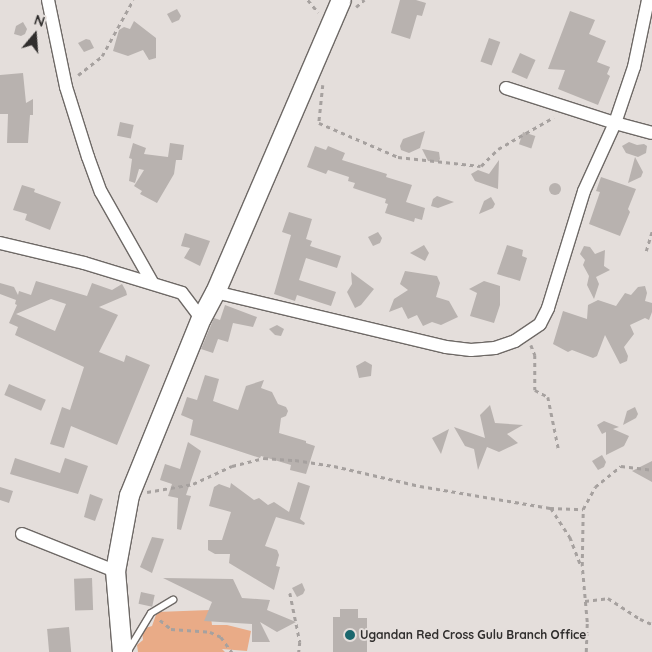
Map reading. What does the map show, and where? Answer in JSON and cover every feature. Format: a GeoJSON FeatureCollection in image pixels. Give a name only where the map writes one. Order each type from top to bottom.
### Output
{"type":"FeatureCollection","features":[{"type":"Feature","properties":{"kind":"street"},"geometry":{"type":"LineString","coordinates":[[48,0],[66,87],[88,157],[101,192],[152,282]]}},
{"type":"Feature","properties":{"kind":"street"},"geometry":{"type":"LineString","coordinates":[[215,292],[437,345],[471,350],[495,348],[528,334],[540,324],[548,308],[584,191],[615,123],[634,67],[648,0]]}},
{"type":"Feature","properties":{"kind":"street"},"geometry":{"type":"LineString","coordinates":[[122,652],[114,571],[129,495],[202,318],[347,5]]}},
{"type":"Feature","properties":{"kind":"street"},"geometry":{"type":"LineString","coordinates":[[506,88],[652,133]]}},
{"type":"Feature","properties":{"kind":"street"},"geometry":{"type":"LineString","coordinates":[[0,243],[76,260],[152,282],[182,293],[202,318]]}},
{"type":"Feature","properties":{"kind":"street"},"geometry":{"type":"LineString","coordinates":[[22,534],[114,571]]}},
{"type":"Feature","properties":{"kind":"lane"},"geometry":{"type":"LineString","coordinates":[[127,652],[151,612],[173,600]]}},
{"type":"Feature","properties":{"kind":"path"},"geometry":{"type":"LineString","coordinates":[[66,87],[82,70],[102,56],[133,0]]}},
{"type":"Feature","properties":{"kind":"path"},"geometry":{"type":"LineString","coordinates":[[347,5],[364,0]]}},
{"type":"Feature","properties":{"kind":"path"},"geometry":{"type":"LineString","coordinates":[[324,80],[319,123],[398,158],[481,166],[498,150],[569,108]]}},
{"type":"Feature","properties":{"kind":"path"},"geometry":{"type":"LineString","coordinates":[[646,251],[652,231]]}},
{"type":"Feature","properties":{"kind":"path"},"geometry":{"type":"LineString","coordinates":[[528,334],[535,355],[535,390],[548,396],[559,451]]}},
{"type":"Feature","properties":{"kind":"path"},"geometry":{"type":"LineString","coordinates":[[129,495],[193,484],[232,466],[264,458],[295,460],[334,466],[420,486],[550,508],[583,509]]}},
{"type":"Feature","properties":{"kind":"path"},"geometry":{"type":"LineString","coordinates":[[586,652],[586,601],[582,566],[583,509],[595,487],[621,466],[652,470]]}},
{"type":"Feature","properties":{"kind":"path"},"geometry":{"type":"LineString","coordinates":[[550,508],[570,537],[582,566]]}},
{"type":"Feature","properties":{"kind":"path"},"geometry":{"type":"LineString","coordinates":[[290,593],[300,642],[299,652]]}},
{"type":"Feature","properties":{"kind":"path"},"geometry":{"type":"LineString","coordinates":[[586,601],[608,598],[640,619],[652,624]]}},
{"type":"Feature","properties":{"kind":"path"},"geometry":{"type":"LineString","coordinates":[[151,612],[171,629],[210,632],[221,636],[232,652]]}},
{"type":"Feature","properties":{"kind":"shaded area"},"geometry":{"type":"Polygon","coordinates":[[[210,610],[212,625],[227,625],[251,631],[247,651],[222,649],[225,652],[138,652],[137,645],[143,640],[142,629],[152,626],[157,612],[210,610]]]}},
{"type":"Feature","properties":{"kind":"building"},"geometry":{"type":"Polygon","coordinates":[[[400,0],[416,0],[426,3],[422,16],[417,15],[410,39],[391,33],[400,0]]]}},
{"type":"Feature","properties":{"kind":"building"},"geometry":{"type":"Polygon","coordinates":[[[177,9],[181,16],[179,20],[172,23],[167,14],[177,9]]]}},
{"type":"Feature","properties":{"kind":"building"},"geometry":{"type":"Polygon","coordinates":[[[570,11],[595,20],[589,34],[606,41],[597,62],[610,67],[607,74],[610,76],[598,105],[558,89],[565,70],[548,69],[570,11]]]}},
{"type":"Feature","properties":{"kind":"building"},"geometry":{"type":"Polygon","coordinates":[[[134,21],[156,38],[156,58],[149,60],[143,50],[128,56],[113,51],[119,30],[124,27],[130,29],[134,21]]]}},
{"type":"Feature","properties":{"kind":"building"},"geometry":{"type":"Polygon","coordinates":[[[23,22],[27,29],[25,34],[21,36],[14,34],[16,26],[23,22]]]}},
{"type":"Feature","properties":{"kind":"building"},"geometry":{"type":"Polygon","coordinates":[[[489,38],[500,42],[492,66],[480,61],[489,38]]]}},
{"type":"Feature","properties":{"kind":"building"},"geometry":{"type":"Polygon","coordinates":[[[86,39],[90,40],[94,48],[84,52],[78,43],[86,39]]]}},
{"type":"Feature","properties":{"kind":"building"},"geometry":{"type":"Polygon","coordinates":[[[520,53],[536,60],[527,79],[511,72],[520,53]]]}},
{"type":"Feature","properties":{"kind":"building"},"geometry":{"type":"Polygon","coordinates":[[[23,73],[26,103],[33,99],[33,115],[30,115],[28,143],[7,143],[8,114],[0,114],[0,75],[23,73]]]}},
{"type":"Feature","properties":{"kind":"building"},"geometry":{"type":"Polygon","coordinates":[[[120,122],[134,125],[131,139],[117,136],[120,122]]]}},
{"type":"Feature","properties":{"kind":"building"},"geometry":{"type":"Polygon","coordinates":[[[425,131],[420,148],[409,153],[401,150],[400,146],[403,139],[425,131]]]}},
{"type":"Feature","properties":{"kind":"building"},"geometry":{"type":"Polygon","coordinates":[[[523,132],[535,136],[531,148],[519,144],[523,132]]]}},
{"type":"Feature","properties":{"kind":"building"},"geometry":{"type":"Polygon","coordinates":[[[629,142],[637,145],[644,144],[647,146],[646,153],[638,157],[626,153],[622,146],[629,142]]]}},
{"type":"Feature","properties":{"kind":"building"},"geometry":{"type":"Polygon","coordinates":[[[133,143],[146,148],[144,154],[168,157],[170,143],[184,145],[182,160],[176,160],[174,174],[157,203],[140,194],[142,191],[134,186],[144,170],[139,169],[135,183],[129,181],[132,159],[129,158],[133,143]]]}},
{"type":"Feature","properties":{"kind":"building"},"geometry":{"type":"Polygon","coordinates":[[[315,146],[326,150],[328,146],[345,153],[342,160],[387,174],[386,177],[412,185],[406,202],[425,208],[422,220],[415,218],[414,222],[385,213],[388,204],[385,203],[386,199],[353,188],[355,183],[348,181],[349,177],[328,170],[326,174],[307,167],[315,146]]]}},
{"type":"Feature","properties":{"kind":"building"},"geometry":{"type":"Polygon","coordinates":[[[422,149],[439,152],[440,159],[438,162],[428,161],[422,149]]]}},
{"type":"Feature","properties":{"kind":"building"},"geometry":{"type":"Polygon","coordinates":[[[635,157],[643,172],[641,177],[628,183],[635,157]]]}},
{"type":"Feature","properties":{"kind":"building"},"geometry":{"type":"Polygon","coordinates":[[[499,160],[498,189],[475,181],[471,174],[478,170],[489,174],[499,160]]]}},
{"type":"Feature","properties":{"kind":"building"},"geometry":{"type":"Polygon","coordinates":[[[601,177],[636,189],[628,209],[630,212],[620,236],[589,224],[600,192],[596,191],[601,177]]]}},
{"type":"Feature","properties":{"kind":"building"},"geometry":{"type":"Polygon","coordinates":[[[555,183],[561,189],[555,195],[549,189],[555,183]]]}},
{"type":"Feature","properties":{"kind":"building"},"geometry":{"type":"Polygon","coordinates":[[[22,185],[35,189],[34,192],[61,202],[50,230],[25,220],[27,214],[13,210],[22,185]]]}},
{"type":"Feature","properties":{"kind":"building"},"geometry":{"type":"Polygon","coordinates":[[[437,196],[454,202],[438,208],[431,206],[433,199],[437,196]]]}},
{"type":"Feature","properties":{"kind":"building"},"geometry":{"type":"Polygon","coordinates":[[[491,197],[495,204],[493,208],[479,214],[484,201],[491,197]]]}},
{"type":"Feature","properties":{"kind":"building"},"geometry":{"type":"Polygon","coordinates":[[[289,212],[312,219],[306,239],[312,241],[310,246],[341,256],[337,268],[306,258],[299,280],[336,292],[331,306],[297,295],[295,301],[274,294],[291,235],[282,232],[289,212]]]}},
{"type":"Feature","properties":{"kind":"building"},"geometry":{"type":"Polygon","coordinates":[[[378,232],[382,238],[380,243],[373,246],[368,237],[378,232]]]}},
{"type":"Feature","properties":{"kind":"building"},"geometry":{"type":"Polygon","coordinates":[[[185,233],[210,241],[200,266],[184,258],[190,248],[181,246],[185,233]]]}},
{"type":"Feature","properties":{"kind":"building"},"geometry":{"type":"Polygon","coordinates":[[[424,245],[429,253],[425,261],[410,253],[424,245]]]}},
{"type":"Feature","properties":{"kind":"building"},"geometry":{"type":"Polygon","coordinates":[[[507,245],[523,250],[522,256],[527,258],[520,281],[497,274],[507,245]]]}},
{"type":"Feature","properties":{"kind":"building"},"geometry":{"type":"Polygon","coordinates":[[[584,246],[590,247],[595,254],[605,250],[604,266],[610,270],[596,277],[599,284],[594,299],[587,285],[589,276],[583,265],[585,260],[580,254],[584,246]]]}},
{"type":"Feature","properties":{"kind":"building"},"geometry":{"type":"Polygon","coordinates":[[[405,271],[437,276],[440,283],[436,297],[449,301],[458,317],[441,325],[432,322],[423,326],[417,315],[408,319],[402,307],[389,312],[394,299],[408,290],[400,284],[405,271]]]}},
{"type":"Feature","properties":{"kind":"building"},"geometry":{"type":"Polygon","coordinates":[[[351,272],[374,289],[361,305],[355,308],[347,292],[352,284],[351,272]]]}},
{"type":"Feature","properties":{"kind":"building"},"geometry":{"type":"Polygon","coordinates":[[[36,281],[87,296],[92,283],[112,290],[122,284],[127,295],[99,307],[118,315],[99,352],[124,362],[126,355],[150,365],[117,445],[71,426],[64,448],[50,444],[62,407],[70,410],[84,367],[15,335],[18,327],[9,323],[17,305],[15,304],[16,300],[0,294],[0,283],[14,287],[18,295],[19,291],[31,295],[36,281]],[[51,299],[16,314],[55,331],[66,304],[51,299]]]}},
{"type":"Feature","properties":{"kind":"building"},"geometry":{"type":"Polygon","coordinates":[[[484,281],[500,286],[500,305],[494,323],[470,316],[477,293],[469,289],[484,281]]]}},
{"type":"Feature","properties":{"kind":"building"},"geometry":{"type":"Polygon","coordinates":[[[645,286],[647,293],[645,301],[652,303],[652,312],[649,320],[645,318],[630,325],[634,334],[624,347],[628,356],[627,361],[620,364],[605,335],[597,356],[593,358],[572,350],[568,352],[553,344],[563,311],[587,319],[588,305],[598,300],[616,306],[625,293],[631,295],[638,287],[645,286]]]}},
{"type":"Feature","properties":{"kind":"building"},"geometry":{"type":"Polygon","coordinates":[[[225,305],[257,317],[253,327],[233,323],[228,342],[218,339],[213,353],[201,349],[214,318],[220,320],[225,305]]]}},
{"type":"Feature","properties":{"kind":"building"},"geometry":{"type":"Polygon","coordinates":[[[277,325],[284,329],[281,336],[275,335],[269,329],[277,325]]]}},
{"type":"Feature","properties":{"kind":"building"},"geometry":{"type":"Polygon","coordinates":[[[365,361],[372,365],[371,376],[359,378],[356,366],[365,361]]]}},
{"type":"Feature","properties":{"kind":"building"},"geometry":{"type":"Polygon","coordinates":[[[205,375],[219,379],[213,401],[238,410],[246,386],[264,380],[261,388],[272,392],[278,404],[286,407],[288,411],[286,416],[281,418],[279,433],[306,441],[306,443],[315,446],[306,474],[290,470],[291,465],[261,456],[260,458],[190,435],[193,420],[181,415],[187,397],[197,400],[205,375]]]}},
{"type":"Feature","properties":{"kind":"building"},"geometry":{"type":"Polygon","coordinates":[[[9,384],[46,400],[41,411],[4,395],[9,384]]]}},
{"type":"Feature","properties":{"kind":"building"},"geometry":{"type":"Polygon","coordinates":[[[490,405],[495,423],[523,425],[507,434],[518,443],[499,452],[487,447],[478,470],[474,449],[465,446],[454,427],[485,438],[480,415],[490,405]]]}},
{"type":"Feature","properties":{"kind":"building"},"geometry":{"type":"Polygon","coordinates":[[[635,407],[638,414],[636,418],[623,425],[627,411],[635,407]]]}},
{"type":"Feature","properties":{"kind":"building"},"geometry":{"type":"Polygon","coordinates":[[[604,421],[619,427],[613,429],[629,436],[624,446],[606,455],[606,432],[602,434],[597,425],[604,421]]]}},
{"type":"Feature","properties":{"kind":"building"},"geometry":{"type":"Polygon","coordinates":[[[449,429],[441,454],[432,438],[449,429]]]}},
{"type":"Feature","properties":{"kind":"building"},"geometry":{"type":"Polygon","coordinates":[[[188,442],[201,451],[186,495],[191,496],[181,530],[177,529],[178,498],[168,496],[172,484],[160,480],[165,464],[180,469],[188,442]]]}},
{"type":"Feature","properties":{"kind":"building"},"geometry":{"type":"Polygon","coordinates":[[[602,455],[606,462],[604,467],[598,470],[592,461],[602,455]]]}},
{"type":"Feature","properties":{"kind":"building"},"geometry":{"type":"Polygon","coordinates":[[[15,458],[60,473],[65,458],[88,466],[78,494],[10,474],[15,458]]]}},
{"type":"Feature","properties":{"kind":"building"},"geometry":{"type":"Polygon","coordinates":[[[652,461],[652,482],[632,471],[652,461]]]}},
{"type":"Feature","properties":{"kind":"building"},"geometry":{"type":"Polygon","coordinates":[[[298,482],[310,486],[300,519],[305,523],[304,525],[276,517],[265,546],[277,550],[279,555],[276,566],[280,567],[274,590],[229,563],[230,554],[215,554],[208,550],[208,540],[222,540],[231,512],[209,506],[214,487],[219,484],[230,488],[231,483],[254,500],[259,498],[268,505],[274,502],[289,512],[298,482]]]}},
{"type":"Feature","properties":{"kind":"building"},"geometry":{"type":"Polygon","coordinates":[[[0,487],[13,491],[9,503],[0,500],[0,487]]]}},
{"type":"Feature","properties":{"kind":"building"},"geometry":{"type":"Polygon","coordinates":[[[90,494],[103,499],[95,521],[84,517],[90,494]]]}},
{"type":"Feature","properties":{"kind":"building"},"geometry":{"type":"Polygon","coordinates":[[[152,537],[164,539],[152,573],[140,567],[152,537]]]}},
{"type":"Feature","properties":{"kind":"building"},"geometry":{"type":"Polygon","coordinates":[[[92,578],[93,610],[75,611],[74,579],[92,578]]]}},
{"type":"Feature","properties":{"kind":"building"},"geometry":{"type":"Polygon","coordinates":[[[163,578],[233,579],[242,598],[270,600],[267,610],[296,622],[277,632],[260,622],[270,642],[252,642],[252,624],[204,621],[212,602],[163,578]]]}},
{"type":"Feature","properties":{"kind":"building"},"geometry":{"type":"Polygon","coordinates":[[[302,583],[305,590],[303,594],[297,597],[292,588],[302,583]]]}},
{"type":"Feature","properties":{"kind":"building"},"geometry":{"type":"Polygon","coordinates":[[[141,592],[155,595],[152,607],[139,604],[141,592]]]}},
{"type":"Feature","properties":{"kind":"building","name":"Ugandan Red Cross Gulu Branch Office"},"geometry":{"type":"Polygon","coordinates":[[[340,609],[358,609],[358,618],[367,618],[367,652],[333,652],[333,617],[340,617],[340,609]]]}},
{"type":"Feature","properties":{"kind":"building"},"geometry":{"type":"Polygon","coordinates":[[[69,627],[71,652],[49,652],[47,629],[69,627]]]}},
{"type":"Feature","properties":{"kind":"place","name":"Ugandan Red Cross Gulu Branch Office"},"geometry":{"type":"Point","coordinates":[350,635]}}]}
